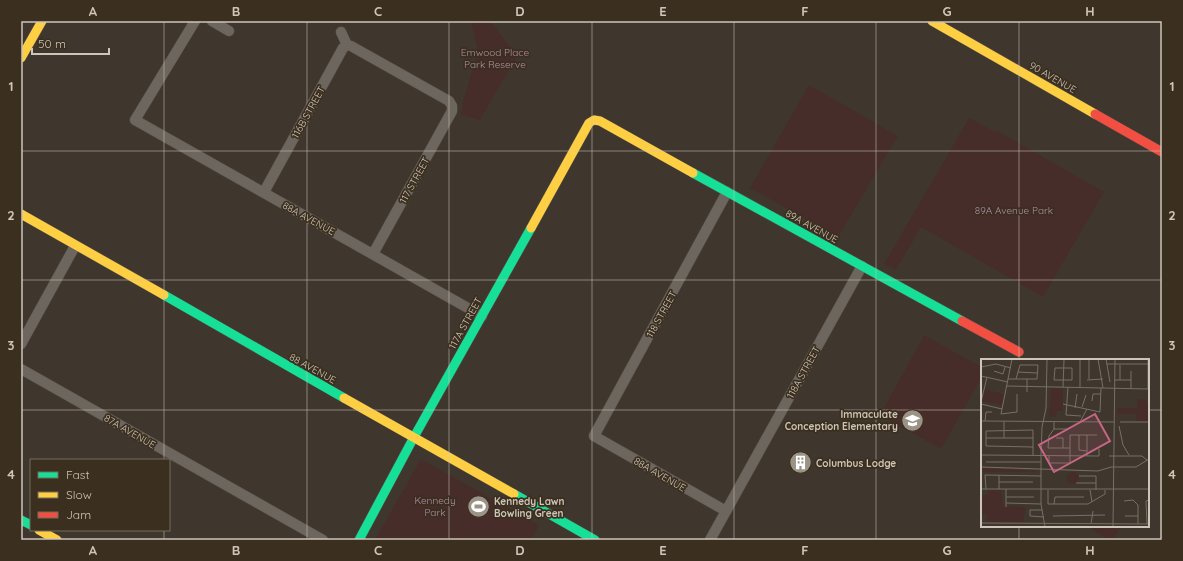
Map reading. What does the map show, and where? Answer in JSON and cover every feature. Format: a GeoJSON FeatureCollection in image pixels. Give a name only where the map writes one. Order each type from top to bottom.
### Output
{"type":"FeatureCollection","features":[{"type":"Feature","properties":{"kind":"street"},"geometry":{"type":"LineString","coordinates":[[21,58],[42,21]]}},
{"type":"Feature","properties":{"kind":"street","name":"88A AVENUE"},"geometry":{"type":"LineString","coordinates":[[195,21],[135,120],[482,316]]}},
{"type":"Feature","properties":{"kind":"street"},"geometry":{"type":"LineString","coordinates":[[212,21],[229,31]]}},
{"type":"Feature","properties":{"kind":"street","name":"90 AVENUE"},"geometry":{"type":"LineString","coordinates":[[932,21],[1162,152]]}},
{"type":"Feature","properties":{"kind":"street"},"geometry":{"type":"LineString","coordinates":[[341,32],[346,45]]}},
{"type":"Feature","properties":{"kind":"street","name":"117 STREET"},"geometry":{"type":"LineString","coordinates":[[346,45],[351,46],[449,102],[452,106],[452,111],[373,254]]}},
{"type":"Feature","properties":{"kind":"street","name":"116B STREET"},"geometry":{"type":"LineString","coordinates":[[264,192],[346,45]]}},
{"type":"Feature","properties":{"kind":"street","name":"89A AVENUE"},"geometry":{"type":"LineString","coordinates":[[594,120],[600,121],[1019,352]]}},
{"type":"Feature","properties":{"kind":"street","name":"117A STREET"},"geometry":{"type":"LineString","coordinates":[[359,540],[414,437],[590,123],[594,120]]}},
{"type":"Feature","properties":{"kind":"street","name":"118 STREET"},"geometry":{"type":"LineString","coordinates":[[594,436],[727,192]]}},
{"type":"Feature","properties":{"kind":"street","name":"88 AVENUE"},"geometry":{"type":"LineString","coordinates":[[21,214],[595,540]]}},
{"type":"Feature","properties":{"kind":"street"},"geometry":{"type":"LineString","coordinates":[[21,344],[75,246]]}},
{"type":"Feature","properties":{"kind":"street","name":"118A STREET"},"geometry":{"type":"LineString","coordinates":[[710,540],[862,266]]}},
{"type":"Feature","properties":{"kind":"street","name":"87A AVENUE"},"geometry":{"type":"LineString","coordinates":[[21,369],[323,540]]}},
{"type":"Feature","properties":{"kind":"street","name":"88A AVENUE"},"geometry":{"type":"LineString","coordinates":[[594,436],[726,511]]}},
{"type":"Feature","properties":{"kind":"street"},"geometry":{"type":"LineString","coordinates":[[21,520],[30,524]]}},
{"type":"Feature","properties":{"kind":"street"},"geometry":{"type":"LineString","coordinates":[[41,531],[57,540]]}},
{"type":"Feature","properties":{"kind":"green space","name":"Emwood Place Park Reserve"},"geometry":{"type":"Polygon","coordinates":[[[471,21],[491,21],[517,56],[480,120],[461,115],[463,101],[478,51],[471,21]]]}},
{"type":"Feature","properties":{"kind":"green space"},"geometry":{"type":"Polygon","coordinates":[[[809,85],[898,136],[838,237],[750,188],[809,85]]]}},
{"type":"Feature","properties":{"kind":"green space","name":"89A Avenue Park"},"geometry":{"type":"Polygon","coordinates":[[[969,118],[995,132],[996,130],[1104,192],[1043,297],[921,227],[896,270],[884,264],[969,118]]]}},
{"type":"Feature","properties":{"kind":"green space"},"geometry":{"type":"Polygon","coordinates":[[[924,335],[981,366],[981,379],[941,449],[880,415],[924,335]]]}},
{"type":"Feature","properties":{"kind":"green space","name":"Kennedy Park"},"geometry":{"type":"Polygon","coordinates":[[[421,459],[539,525],[531,540],[375,540],[421,459]]]}},
{"type":"Feature","properties":{"kind":"green space"},"geometry":{"type":"Polygon","coordinates":[[[1094,527],[1120,527],[1113,540],[1109,540],[1092,530],[1094,527]]]}},
{"type":"Feature","properties":{"kind":"traffic: fast"},"geometry":{"type":"LineString","coordinates":[[693,173],[962,321]]}},
{"type":"Feature","properties":{"kind":"traffic: fast"},"geometry":{"type":"LineString","coordinates":[[359,540],[414,437],[531,228]]}},
{"type":"Feature","properties":{"kind":"traffic: fast"},"geometry":{"type":"LineString","coordinates":[[164,295],[344,398]]}},
{"type":"Feature","properties":{"kind":"traffic: fast"},"geometry":{"type":"LineString","coordinates":[[514,494],[595,540]]}},
{"type":"Feature","properties":{"kind":"traffic: fast"},"geometry":{"type":"LineString","coordinates":[[21,520],[30,524]]}},
{"type":"Feature","properties":{"kind":"traffic: slow"},"geometry":{"type":"LineString","coordinates":[[21,58],[42,21]]}},
{"type":"Feature","properties":{"kind":"traffic: slow"},"geometry":{"type":"LineString","coordinates":[[932,21],[1095,114]]}},
{"type":"Feature","properties":{"kind":"traffic: slow"},"geometry":{"type":"LineString","coordinates":[[531,228],[589,123],[594,120],[600,121],[693,173]]}},
{"type":"Feature","properties":{"kind":"traffic: slow"},"geometry":{"type":"LineString","coordinates":[[21,214],[164,295]]}},
{"type":"Feature","properties":{"kind":"traffic: slow"},"geometry":{"type":"LineString","coordinates":[[344,398],[514,494]]}},
{"type":"Feature","properties":{"kind":"traffic: slow"},"geometry":{"type":"LineString","coordinates":[[41,531],[57,540]]}},
{"type":"Feature","properties":{"kind":"traffic: jam"},"geometry":{"type":"LineString","coordinates":[[1095,114],[1162,152]]}},
{"type":"Feature","properties":{"kind":"traffic: jam"},"geometry":{"type":"LineString","coordinates":[[962,321],[1019,352]]}},
{"type":"Feature","properties":{"kind":"place","name":"Immaculate Conception Elementary"},"geometry":{"type":"Point","coordinates":[913,420]}},
{"type":"Feature","properties":{"kind":"place","name":"Columbus Lodge"},"geometry":{"type":"Point","coordinates":[801,463]}},
{"type":"Feature","properties":{"kind":"place","name":"Kennedy Lawn Bowling Green"},"geometry":{"type":"Point","coordinates":[479,507]}}]}
